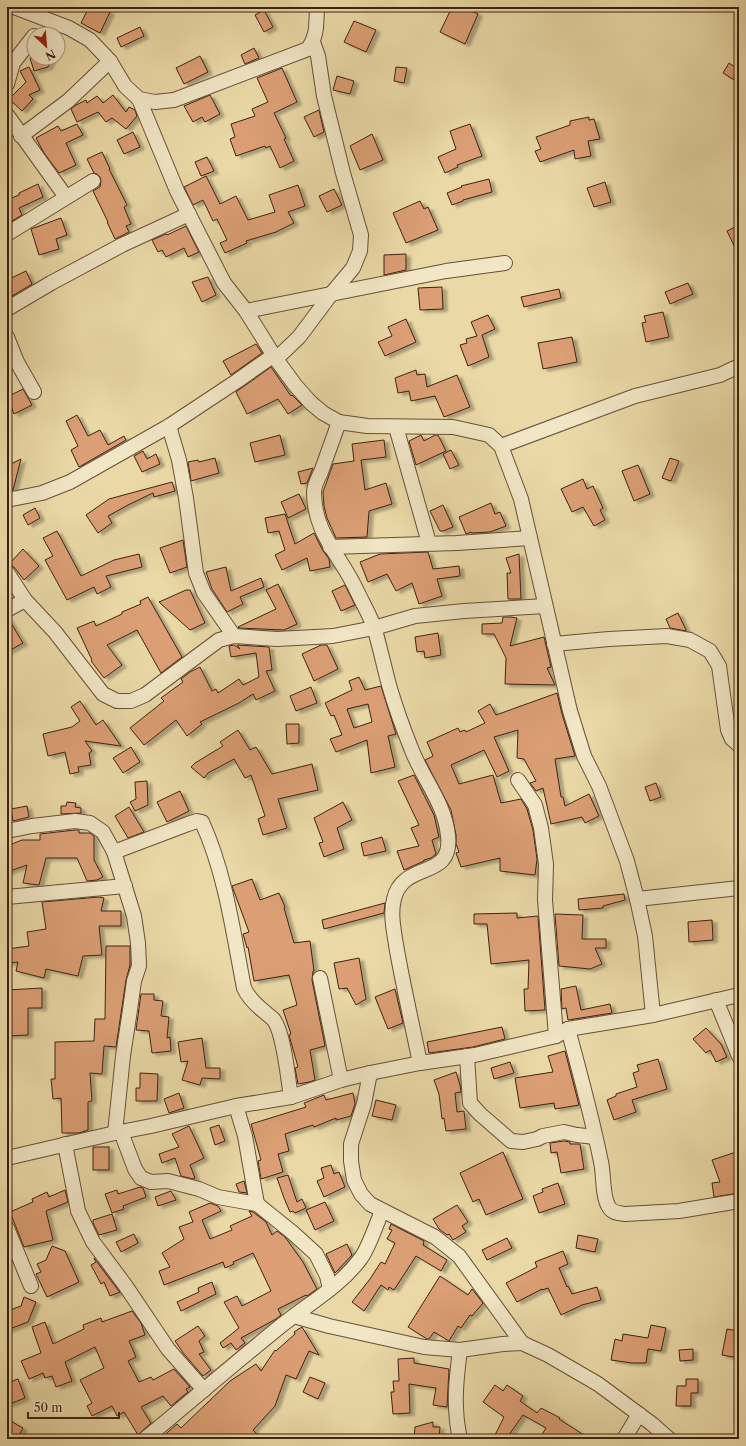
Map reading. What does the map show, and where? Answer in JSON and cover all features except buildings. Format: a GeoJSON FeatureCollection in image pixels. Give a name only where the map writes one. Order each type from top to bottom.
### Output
{"type":"FeatureCollection","features":[{"type":"Feature","properties":{"kind":"street"},"geometry":{"type":"LineString","coordinates":[[139,99],[154,102],[174,100],[308,49],[314,42],[316,34],[317,7]]}},
{"type":"Feature","properties":{"kind":"street"},"geometry":{"type":"LineString","coordinates":[[20,8],[69,28],[90,40],[110,61],[125,86],[139,99],[175,185],[224,283],[246,311],[275,357],[295,385],[311,403],[323,413],[339,422],[367,426],[453,427],[489,435],[501,446],[521,499],[570,711],[584,756],[602,793],[627,861],[645,936],[653,1014]]}},
{"type":"Feature","properties":{"kind":"street"},"geometry":{"type":"LineString","coordinates":[[42,26],[47,20]]}},
{"type":"Feature","properties":{"kind":"street"},"geometry":{"type":"LineString","coordinates":[[7,500],[42,493],[70,482],[169,426],[275,357],[299,337],[353,268],[360,251],[361,235],[343,173],[324,96],[318,56],[314,42]]}},
{"type":"Feature","properties":{"kind":"street"},"geometry":{"type":"LineString","coordinates":[[7,84],[13,63],[26,46]]}},
{"type":"Feature","properties":{"kind":"street"},"geometry":{"type":"LineString","coordinates":[[21,136],[68,100],[110,61]]}},
{"type":"Feature","properties":{"kind":"street"},"geometry":{"type":"LineString","coordinates":[[7,115],[66,197]]}},
{"type":"Feature","properties":{"kind":"street"},"geometry":{"type":"LineString","coordinates":[[7,234],[94,181]]}},
{"type":"Feature","properties":{"kind":"street"},"geometry":{"type":"LineString","coordinates":[[7,309],[51,283],[122,245],[189,214]]}},
{"type":"Feature","properties":{"kind":"street"},"geometry":{"type":"LineString","coordinates":[[246,311],[446,271],[505,263]]}},
{"type":"Feature","properties":{"kind":"street"},"geometry":{"type":"LineString","coordinates":[[7,338],[17,362],[34,392]]}},
{"type":"Feature","properties":{"kind":"street"},"geometry":{"type":"LineString","coordinates":[[501,446],[635,396],[720,376],[739,366]]}},
{"type":"Feature","properties":{"kind":"street"},"geometry":{"type":"LineString","coordinates":[[339,422],[314,490],[318,522],[330,547],[355,586],[374,628],[389,686],[411,750],[441,809],[448,834],[448,852],[443,860],[438,865],[412,874],[400,886],[393,901],[393,925],[420,1063]]}},
{"type":"Feature","properties":{"kind":"street"},"geometry":{"type":"LineString","coordinates":[[169,426],[179,460],[186,498],[196,573],[204,593],[234,636]]}},
{"type":"Feature","properties":{"kind":"street"},"geometry":{"type":"LineString","coordinates":[[396,427],[430,543]]}},
{"type":"Feature","properties":{"kind":"street"},"geometry":{"type":"LineString","coordinates":[[330,547],[457,543],[530,538]]}},
{"type":"Feature","properties":{"kind":"street"},"geometry":{"type":"LineString","coordinates":[[7,572],[25,600],[54,632],[103,694],[117,701],[131,701],[145,695],[219,640],[234,636],[277,639],[333,636],[374,628],[415,616],[464,611],[545,606]]}},
{"type":"Feature","properties":{"kind":"street"},"geometry":{"type":"LineString","coordinates":[[7,610],[25,600]]}},
{"type":"Feature","properties":{"kind":"street"},"geometry":{"type":"LineString","coordinates":[[554,644],[667,636],[690,640],[702,646],[710,651],[719,666],[728,730],[732,739],[739,745]]}},
{"type":"Feature","properties":{"kind":"street"},"geometry":{"type":"LineString","coordinates":[[518,780],[535,805],[541,828],[546,864],[545,900],[562,1033],[593,1121],[595,1137],[602,1164],[607,1203],[616,1213],[625,1214],[679,1211],[739,1201]]}},
{"type":"Feature","properties":{"kind":"street"},"geometry":{"type":"LineString","coordinates":[[7,831],[32,826],[76,821],[90,823],[103,832],[114,852],[134,916],[138,943],[139,966],[134,981],[123,1056],[118,1133],[135,1169],[141,1178],[151,1182],[168,1181],[199,1189],[218,1197],[257,1204],[316,1254],[327,1276],[330,1289]]}},
{"type":"Feature","properties":{"kind":"street"},"geometry":{"type":"LineString","coordinates":[[114,852],[188,824],[197,821],[202,822],[224,886],[235,935],[244,988],[247,996],[256,1006],[273,1019],[278,1028],[283,1048],[291,1097]]}},
{"type":"Feature","properties":{"kind":"street"},"geometry":{"type":"LineString","coordinates":[[7,897],[125,886]]}},
{"type":"Feature","properties":{"kind":"street"},"geometry":{"type":"LineString","coordinates":[[637,899],[739,888]]}},
{"type":"Feature","properties":{"kind":"street"},"geometry":{"type":"LineString","coordinates":[[320,978],[341,1080]]}},
{"type":"Feature","properties":{"kind":"street"},"geometry":{"type":"LineString","coordinates":[[7,1158],[236,1106],[291,1097],[341,1080],[370,1073],[420,1063],[467,1056],[562,1033],[739,995]]}},
{"type":"Feature","properties":{"kind":"street"},"geometry":{"type":"LineString","coordinates":[[716,1000],[739,1056]]}},
{"type":"Feature","properties":{"kind":"street"},"geometry":{"type":"LineString","coordinates":[[467,1056],[470,1103],[511,1142],[523,1142],[564,1132],[595,1137]]}},
{"type":"Feature","properties":{"kind":"street"},"geometry":{"type":"LineString","coordinates":[[370,1073],[364,1104],[351,1144],[351,1161],[354,1180],[361,1194],[370,1204],[435,1237],[459,1256],[522,1343]]}},
{"type":"Feature","properties":{"kind":"street"},"geometry":{"type":"LineString","coordinates":[[236,1106],[245,1136],[257,1204]]}},
{"type":"Feature","properties":{"kind":"street"},"geometry":{"type":"LineString","coordinates":[[65,1144],[78,1211],[93,1242],[125,1285],[168,1349],[204,1390]]}},
{"type":"Feature","properties":{"kind":"street"},"geometry":{"type":"LineString","coordinates":[[145,1439],[248,1352],[330,1289],[350,1271],[361,1258],[382,1211]]}},
{"type":"Feature","properties":{"kind":"street"},"geometry":{"type":"LineString","coordinates":[[7,1228],[31,1286]]}},
{"type":"Feature","properties":{"kind":"street"},"geometry":{"type":"LineString","coordinates":[[294,1316],[329,1326],[424,1347],[460,1350],[522,1343],[548,1355],[598,1384],[639,1414],[669,1439]]}},
{"type":"Feature","properties":{"kind":"street"},"geometry":{"type":"LineString","coordinates":[[460,1350],[455,1387],[457,1424],[460,1439]]}},
{"type":"Feature","properties":{"kind":"street"},"geometry":{"type":"LineString","coordinates":[[624,1439],[639,1414]]}}]}
